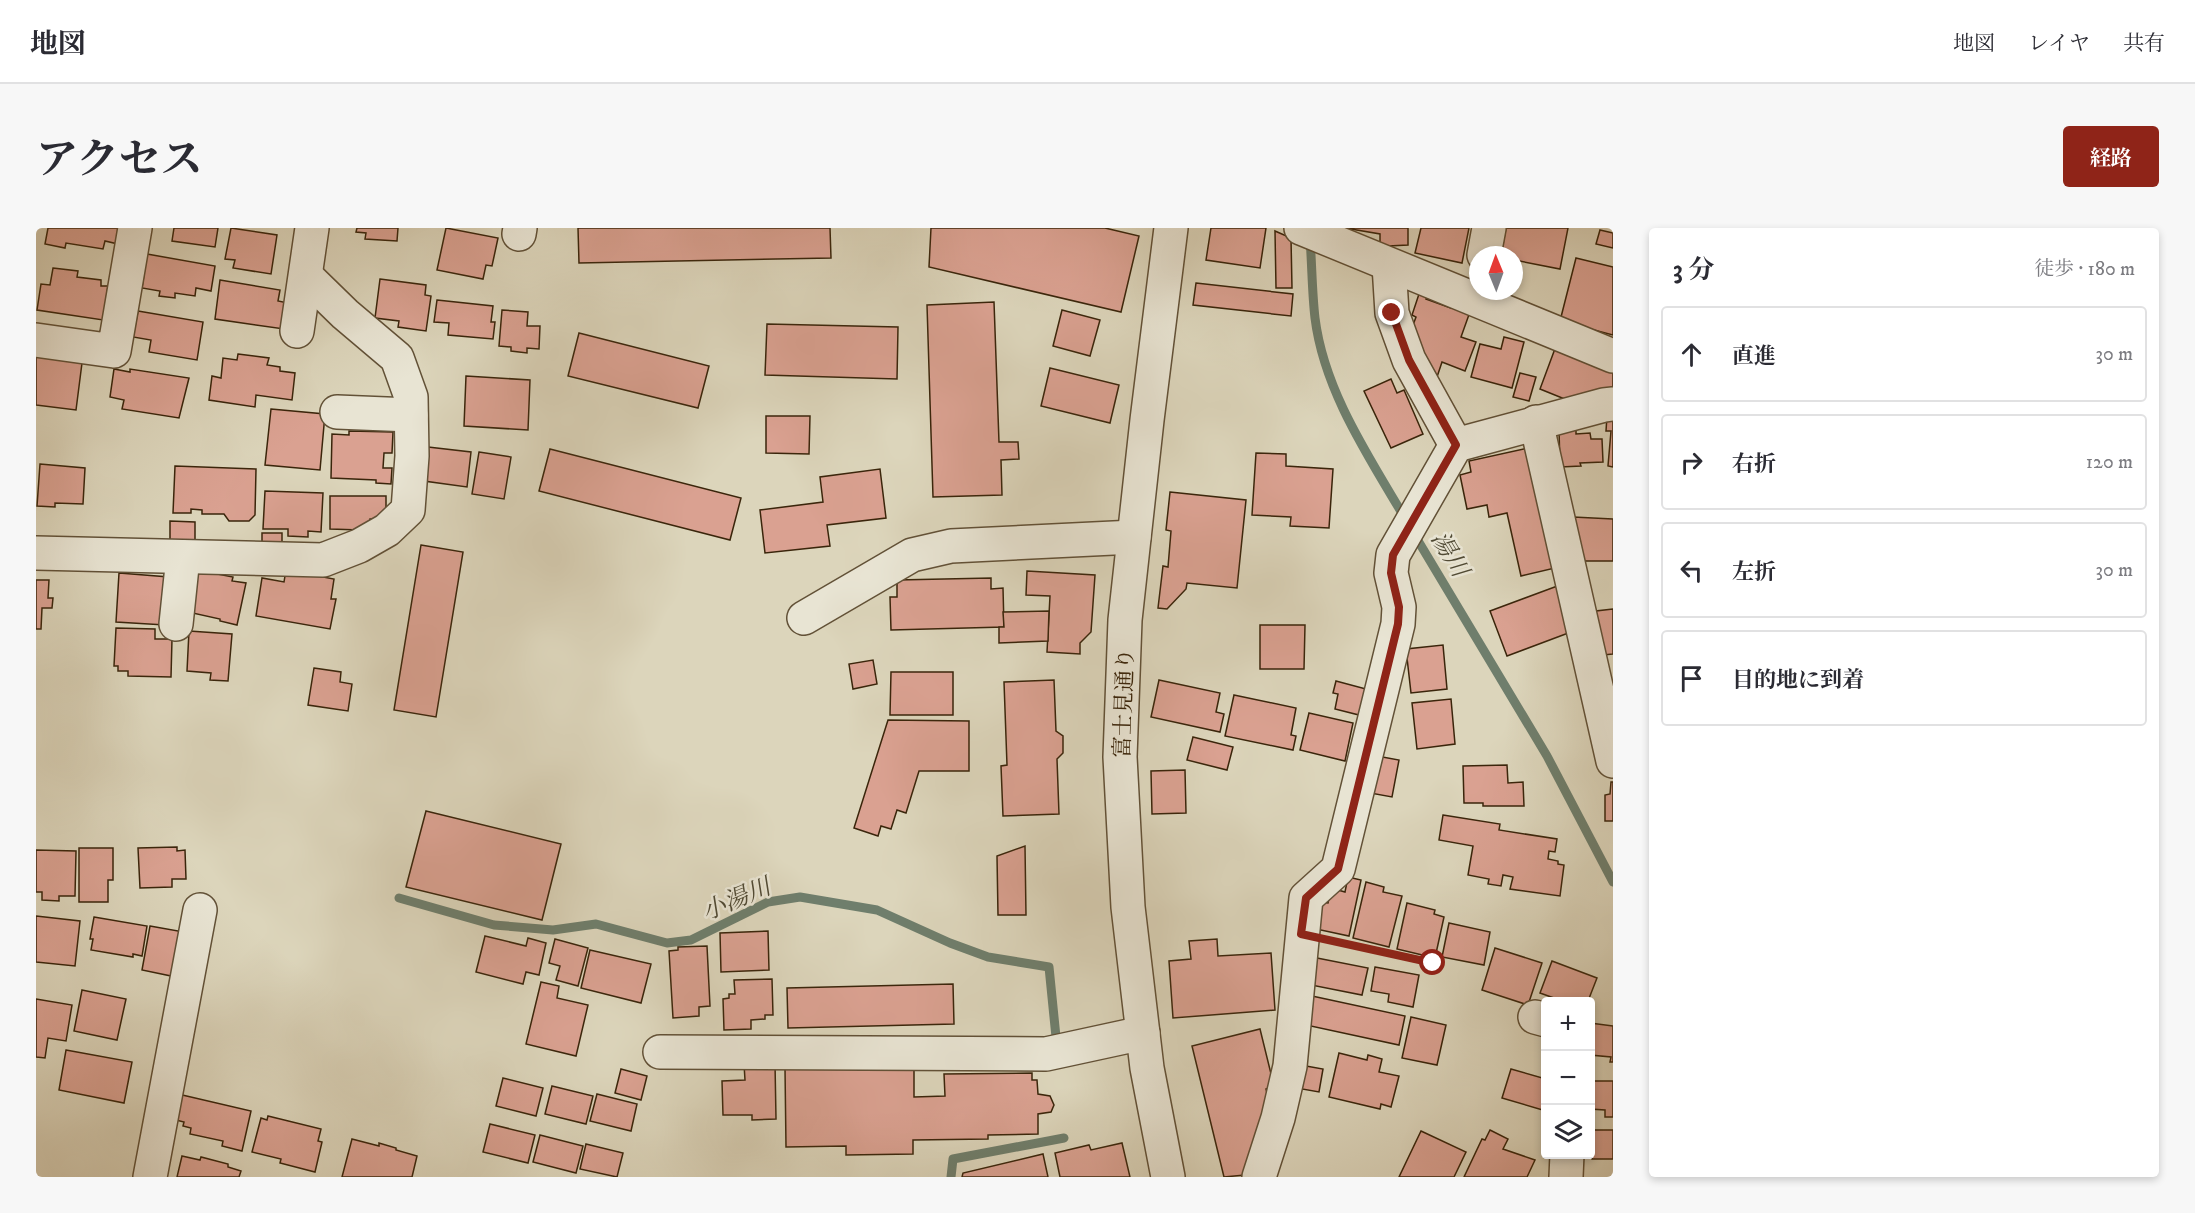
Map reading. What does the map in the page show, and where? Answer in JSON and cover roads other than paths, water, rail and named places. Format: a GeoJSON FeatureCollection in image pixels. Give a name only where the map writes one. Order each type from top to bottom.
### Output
{"type":"FeatureCollection","features":[{"type":"Feature","properties":{"kind":"street"},"geometry":{"type":"LineString","coordinates":[[36,340],[114,351],[135,228]]}},
{"type":"Feature","properties":{"kind":"street"},"geometry":{"type":"LineString","coordinates":[[297,331],[312,228]]}},
{"type":"Feature","properties":{"kind":"street","name":"富士見通り"},"geometry":{"type":"LineString","coordinates":[[1168,1177],[1147,1068],[1128,907],[1120,757],[1125,620],[1171,228]]}},
{"type":"Feature","properties":{"kind":"street"},"geometry":{"type":"LineString","coordinates":[[1486,246],[1489,228]]}},
{"type":"Feature","properties":{"kind":"street"},"geometry":{"type":"LineString","coordinates":[[1313,233],[1389,265],[1469,289]]}},
{"type":"Feature","properties":{"kind":"street"},"geometry":{"type":"LineString","coordinates":[[1389,265],[1392,313],[1409,360],[1456,445]]}},
{"type":"Feature","properties":{"kind":"street"},"geometry":{"type":"LineString","coordinates":[[36,553],[323,560],[359,546],[387,530],[408,510],[412,456],[411,397],[398,358],[345,314],[306,276]]}},
{"type":"Feature","properties":{"kind":"street"},"geometry":{"type":"LineString","coordinates":[[1495,300],[1613,356]]}},
{"type":"Feature","properties":{"kind":"street"},"geometry":{"type":"LineString","coordinates":[[1259,1177],[1278,1118],[1290,1066],[1306,898],[1338,869],[1398,624],[1399,607],[1391,573],[1393,555],[1456,445],[1536,422],[1613,404]]}},
{"type":"Feature","properties":{"kind":"street"},"geometry":{"type":"LineString","coordinates":[[337,412],[411,415]]}},
{"type":"Feature","properties":{"kind":"street"},"geometry":{"type":"LineString","coordinates":[[1536,422],[1613,761]]}},
{"type":"Feature","properties":{"kind":"street"},"geometry":{"type":"LineString","coordinates":[[804,618],[912,555],[951,546],[1134,537]]}},
{"type":"Feature","properties":{"kind":"street"},"geometry":{"type":"LineString","coordinates":[[177,624],[183,557]]}},
{"type":"Feature","properties":{"kind":"street"},"geometry":{"type":"LineString","coordinates":[[150,1177],[200,910]]}},
{"type":"Feature","properties":{"kind":"street"},"geometry":{"type":"LineString","coordinates":[[660,1052],[1046,1054],[1143,1033]]}},
{"type":"Feature","properties":{"kind":"street"},"geometry":{"type":"LineString","coordinates":[[1566,1177],[1567,1159]]}},
{"type":"Feature","properties":{"kind":"waterway","name":"湯川"},"geometry":{"type":"LineString","coordinates":[[1310,239],[1315,318],[1328,372],[1363,448],[1406,520]]}},
{"type":"Feature","properties":{"kind":"waterway","name":"湯川"},"geometry":{"type":"LineString","coordinates":[[1414,534],[1547,756],[1613,882]]}},
{"type":"Feature","properties":{"kind":"waterway","name":"小湯川"},"geometry":{"type":"LineString","coordinates":[[399,898],[494,925],[553,930],[596,924],[667,943],[691,940],[768,902],[800,897],[877,910],[950,943],[988,957],[1049,967],[1056,1037]]}},
{"type":"Feature","properties":{"kind":"waterway","name":"小湯川"},"geometry":{"type":"LineString","coordinates":[[951,1177],[953,1159],[1064,1138]]}}]}
